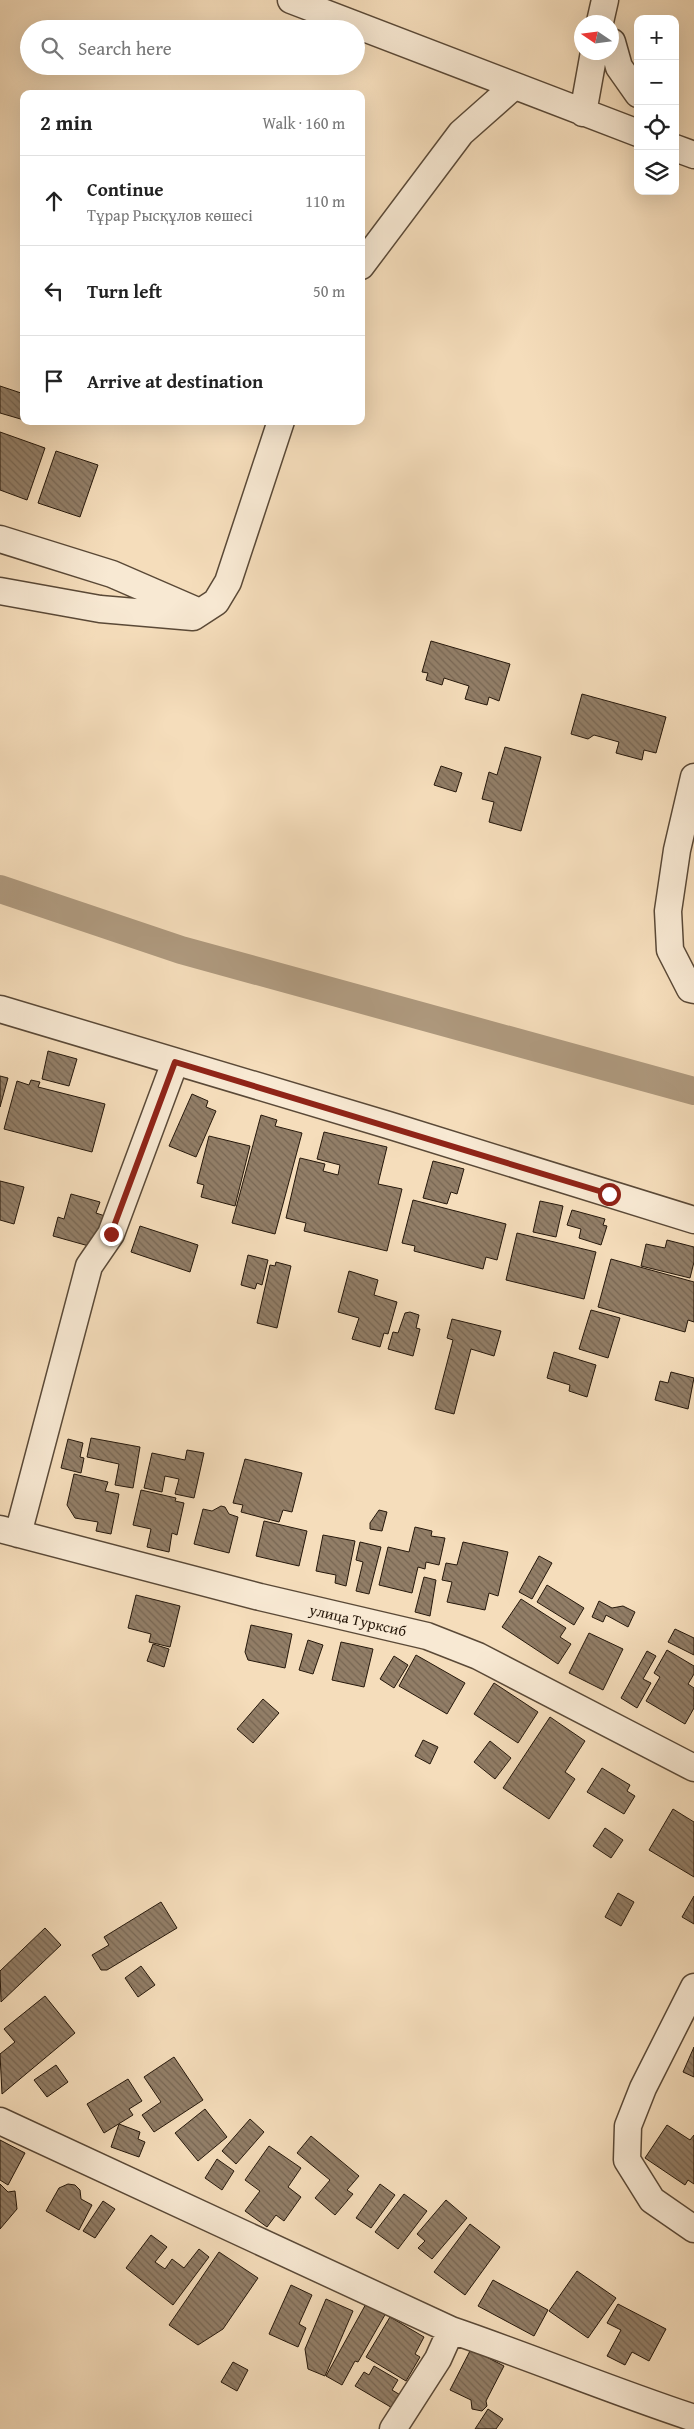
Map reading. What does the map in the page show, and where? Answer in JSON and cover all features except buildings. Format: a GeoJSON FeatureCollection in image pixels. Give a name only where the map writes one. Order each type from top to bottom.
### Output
{"type":"FeatureCollection","features":[{"type":"Feature","properties":{"kind":"street"},"geometry":{"type":"LineString","coordinates":[[290,0],[342,20]]}},
{"type":"Feature","properties":{"kind":"street"},"geometry":{"type":"LineString","coordinates":[[365,29],[634,131]]}},
{"type":"Feature","properties":{"kind":"street"},"geometry":{"type":"LineString","coordinates":[[583,112],[593,60]]}},
{"type":"Feature","properties":{"kind":"street"},"geometry":{"type":"LineString","coordinates":[[617,60],[619,67],[634,88]]}},
{"type":"Feature","properties":{"kind":"street"},"geometry":{"type":"LineString","coordinates":[[365,261],[461,133],[514,86]]}},
{"type":"Feature","properties":{"kind":"street"},"geometry":{"type":"LineString","coordinates":[[0,592],[100,609],[193,617],[216,602],[228,582],[280,425]]}},
{"type":"Feature","properties":{"kind":"street"},"geometry":{"type":"LineString","coordinates":[[0,539],[112,574],[201,612]]}},
{"type":"Feature","properties":{"kind":"street"},"geometry":{"type":"LineString","coordinates":[[694,777],[677,850],[668,911],[670,950],[690,989],[694,990]]}},
{"type":"Feature","properties":{"kind":"street"},"geometry":{"type":"LineString","coordinates":[[0,1009],[388,1125],[694,1220]]}},
{"type":"Feature","properties":{"kind":"street"},"geometry":{"type":"LineString","coordinates":[[9,1532],[89,1266],[111,1234],[175,1062]]}},
{"type":"Feature","properties":{"kind":"street","name":"улица Турксиб"},"geometry":{"type":"LineString","coordinates":[[9,1532],[260,1597],[427,1636],[478,1656],[694,1768]]}},
{"type":"Feature","properties":{"kind":"street"},"geometry":{"type":"LineString","coordinates":[[694,1987],[643,2088],[628,2126],[627,2160],[652,2200],[694,2229]]}},
{"type":"Feature","properties":{"kind":"street"},"geometry":{"type":"LineString","coordinates":[[0,2121],[451,2330],[518,2353],[617,2392],[694,2418]]}},
{"type":"Feature","properties":{"kind":"street"},"geometry":{"type":"LineString","coordinates":[[393,2429],[438,2359],[451,2330]]}},
{"type":"Feature","properties":{"kind":"waterway"},"geometry":{"type":"LineString","coordinates":[[0,889],[181,950],[694,1091]]}},
{"type":"Feature","properties":{"kind":"route"},"geometry":{"type":"LineString","coordinates":[[111,1234],[175,1062],[388,1125],[609,1194]]}}]}
